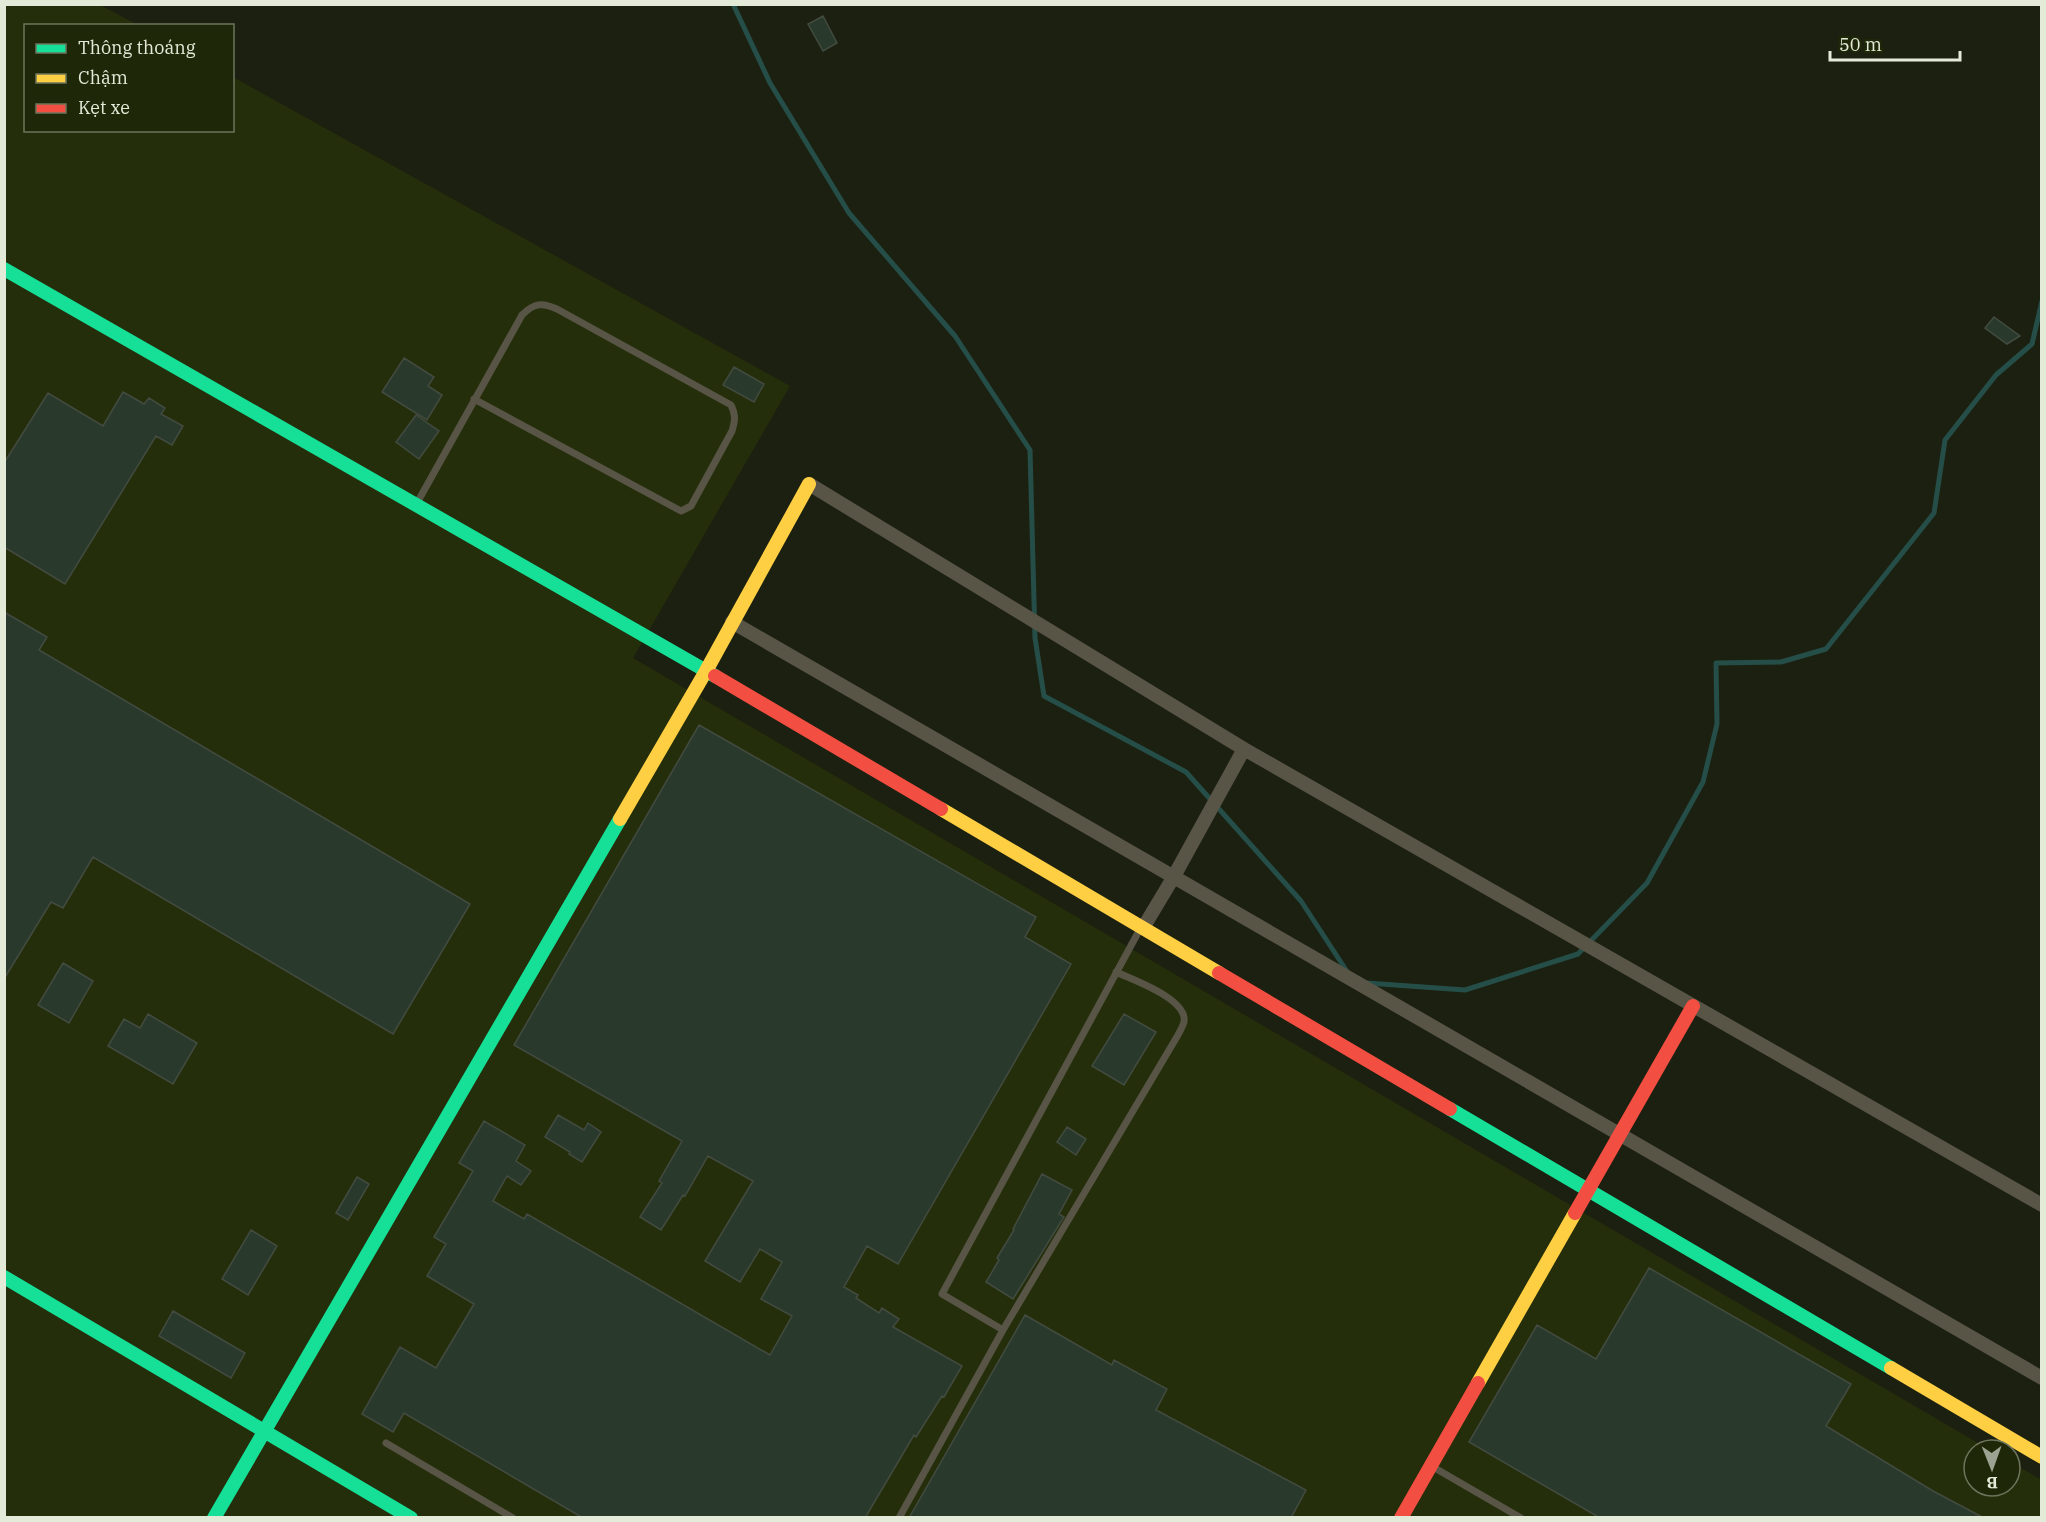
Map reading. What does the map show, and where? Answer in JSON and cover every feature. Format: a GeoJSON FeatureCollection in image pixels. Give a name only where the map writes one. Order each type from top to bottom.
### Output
{"type":"FeatureCollection","features":[{"type":"Feature","properties":{"kind":"street"},"geometry":{"type":"LineString","coordinates":[[4,269],[706,671],[2041,1456]]}},
{"type":"Feature","properties":{"kind":"street"},"geometry":{"type":"LineString","coordinates":[[214,1518],[706,671],[809,484],[1244,749],[2042,1206]]}},
{"type":"Feature","properties":{"kind":"street"},"geometry":{"type":"LineString","coordinates":[[732,622],[1619,1136],[2042,1378]]}},
{"type":"Feature","properties":{"kind":"street"},"geometry":{"type":"LineString","coordinates":[[1142,927],[1173,878],[1244,749]]}},
{"type":"Feature","properties":{"kind":"street"},"geometry":{"type":"LineString","coordinates":[[1401,1518],[1693,1006]]}},
{"type":"Feature","properties":{"kind":"street"},"geometry":{"type":"LineString","coordinates":[[4,1277],[411,1518]]}},
{"type":"Feature","properties":{"kind":"lane"},"geometry":{"type":"LineString","coordinates":[[416,505],[474,399],[522,315],[538,303],[557,309],[731,405],[735,412],[735,420],[732,431],[691,506],[681,511],[474,399]]}},
{"type":"Feature","properties":{"kind":"lane"},"geometry":{"type":"LineString","coordinates":[[1003,1330],[942,1294],[1142,927]]}},
{"type":"Feature","properties":{"kind":"lane"},"geometry":{"type":"LineString","coordinates":[[898,1518],[1003,1330],[1184,1022],[1182,1011],[1167,997],[1116,972]]}},
{"type":"Feature","properties":{"kind":"lane"},"geometry":{"type":"LineString","coordinates":[[386,1443],[513,1518]]}},
{"type":"Feature","properties":{"kind":"lane"},"geometry":{"type":"LineString","coordinates":[[1431,1465],[1521,1518]]}},
{"type":"Feature","properties":{"kind":"shaded area"},"geometry":{"type":"Polygon","coordinates":[[[5,4],[100,5],[136,24],[24,24],[24,132],[234,132],[234,78],[790,386],[633,658],[1969,1438],[1962,1438],[1962,1498],[2022,1498],[2022,1469],[2042,1480],[2041,1518],[5,1518],[5,4]]]}},
{"type":"Feature","properties":{"kind":"building"},"geometry":{"type":"Polygon","coordinates":[[[823,16],[837,43],[823,51],[808,24],[823,16]]]}},
{"type":"Feature","properties":{"kind":"building"},"geometry":{"type":"Polygon","coordinates":[[[1994,317],[2020,336],[2007,344],[1985,328],[1994,317]]]}},
{"type":"Feature","properties":{"kind":"building"},"geometry":{"type":"Polygon","coordinates":[[[404,358],[434,377],[428,386],[442,395],[427,420],[382,392],[404,358]]]}},
{"type":"Feature","properties":{"kind":"building"},"geometry":{"type":"Polygon","coordinates":[[[734,367],[764,384],[754,402],[723,385],[734,367]]]}},
{"type":"Feature","properties":{"kind":"building"},"geometry":{"type":"Polygon","coordinates":[[[123,392],[144,404],[149,398],[165,408],[161,414],[183,426],[172,445],[156,436],[65,584],[4,547],[4,463],[48,393],[103,426],[123,392]]]}},
{"type":"Feature","properties":{"kind":"building"},"geometry":{"type":"Polygon","coordinates":[[[416,415],[439,431],[419,459],[396,442],[416,415]]]}},
{"type":"Feature","properties":{"kind":"building"},"geometry":{"type":"Polygon","coordinates":[[[4,612],[47,637],[39,650],[470,904],[393,1034],[93,857],[63,908],[51,902],[4,979],[4,612]]]}},
{"type":"Feature","properties":{"kind":"building"},"geometry":{"type":"Polygon","coordinates":[[[699,725],[1036,917],[1025,937],[1071,964],[898,1264],[867,1246],[844,1287],[858,1295],[856,1298],[879,1313],[882,1308],[899,1319],[893,1327],[962,1366],[944,1397],[942,1396],[916,1437],[914,1435],[865,1518],[583,1518],[404,1413],[393,1432],[362,1414],[400,1347],[436,1368],[474,1304],[427,1276],[446,1244],[434,1237],[473,1171],[459,1163],[484,1121],[525,1145],[516,1161],[531,1171],[521,1185],[507,1176],[493,1201],[524,1219],[527,1214],[770,1355],[792,1316],[761,1299],[782,1262],[760,1249],[740,1282],[705,1261],[753,1181],[708,1156],[685,1196],[683,1195],[661,1230],[640,1217],[662,1183],[659,1181],[682,1141],[514,1045],[699,725]]]}},
{"type":"Feature","properties":{"kind":"building"},"geometry":{"type":"Polygon","coordinates":[[[63,963],[93,981],[69,1023],[38,1005],[63,963]]]}},
{"type":"Feature","properties":{"kind":"building"},"geometry":{"type":"Polygon","coordinates":[[[148,1014],[197,1043],[173,1084],[108,1046],[124,1019],[140,1028],[148,1014]]]}},
{"type":"Feature","properties":{"kind":"building"},"geometry":{"type":"Polygon","coordinates":[[[1124,1014],[1156,1032],[1124,1085],[1092,1066],[1124,1014]]]}},
{"type":"Feature","properties":{"kind":"building"},"geometry":{"type":"Polygon","coordinates":[[[558,1115],[584,1130],[588,1123],[601,1132],[582,1162],[545,1137],[558,1115]]]}},
{"type":"Feature","properties":{"kind":"building"},"geometry":{"type":"Polygon","coordinates":[[[1067,1127],[1086,1139],[1076,1155],[1057,1142],[1067,1127]]]}},
{"type":"Feature","properties":{"kind":"building"},"geometry":{"type":"Polygon","coordinates":[[[1042,1174],[1072,1190],[1059,1214],[1064,1217],[1013,1299],[986,1282],[1042,1174]]]}},
{"type":"Feature","properties":{"kind":"building"},"geometry":{"type":"Polygon","coordinates":[[[357,1177],[369,1184],[348,1220],[336,1213],[357,1177]]]}},
{"type":"Feature","properties":{"kind":"building"},"geometry":{"type":"Polygon","coordinates":[[[251,1230],[277,1246],[248,1295],[222,1279],[251,1230]]]}},
{"type":"Feature","properties":{"kind":"building"},"geometry":{"type":"Polygon","coordinates":[[[1649,1268],[1851,1384],[1826,1426],[1933,1491],[1984,1518],[1600,1518],[1469,1442],[1537,1325],[1596,1359],[1649,1268]]]}},
{"type":"Feature","properties":{"kind":"building"},"geometry":{"type":"Polygon","coordinates":[[[173,1311],[245,1353],[231,1378],[159,1336],[173,1311]]]}},
{"type":"Feature","properties":{"kind":"building"},"geometry":{"type":"Polygon","coordinates":[[[1025,1315],[1112,1365],[1114,1360],[1167,1389],[1156,1410],[1306,1490],[1291,1518],[909,1518],[1025,1315]]]}},
{"type":"Feature","properties":{"kind":"waterway"},"geometry":{"type":"LineString","coordinates":[[733,4],[770,83],[849,213],[955,336],[1030,450],[1035,638],[1044,696],[1186,772],[1301,901],[1348,973]]}},
{"type":"Feature","properties":{"kind":"waterway"},"geometry":{"type":"LineString","coordinates":[[1367,983],[1465,990],[1578,954],[1647,883],[1703,782],[1717,724],[1716,663],[1781,662],[1826,649],[1934,513],[1945,440],[1996,375],[2032,344],[2042,301]]}},
{"type":"Feature","properties":{"kind":"traffic: fast"},"geometry":{"type":"LineString","coordinates":[[4,269],[715,676]]}},
{"type":"Feature","properties":{"kind":"traffic: fast"},"geometry":{"type":"LineString","coordinates":[[214,1518],[620,819]]}},
{"type":"Feature","properties":{"kind":"traffic: fast"},"geometry":{"type":"LineString","coordinates":[[1450,1109],[1891,1368]]}},
{"type":"Feature","properties":{"kind":"traffic: fast"},"geometry":{"type":"LineString","coordinates":[[4,1277],[411,1518]]}},
{"type":"Feature","properties":{"kind":"traffic: slow"},"geometry":{"type":"LineString","coordinates":[[620,819],[706,671],[809,484]]}},
{"type":"Feature","properties":{"kind":"traffic: slow"},"geometry":{"type":"LineString","coordinates":[[941,809],[1219,973]]}},
{"type":"Feature","properties":{"kind":"traffic: slow"},"geometry":{"type":"LineString","coordinates":[[1478,1383],[1575,1213]]}},
{"type":"Feature","properties":{"kind":"traffic: slow"},"geometry":{"type":"LineString","coordinates":[[1891,1368],[2042,1457]]}},
{"type":"Feature","properties":{"kind":"traffic: jam"},"geometry":{"type":"LineString","coordinates":[[715,676],[941,809]]}},
{"type":"Feature","properties":{"kind":"traffic: jam"},"geometry":{"type":"LineString","coordinates":[[1219,973],[1450,1109]]}},
{"type":"Feature","properties":{"kind":"traffic: jam"},"geometry":{"type":"LineString","coordinates":[[1575,1213],[1693,1006]]}},
{"type":"Feature","properties":{"kind":"traffic: jam"},"geometry":{"type":"LineString","coordinates":[[1401,1518],[1478,1383]]}}]}
